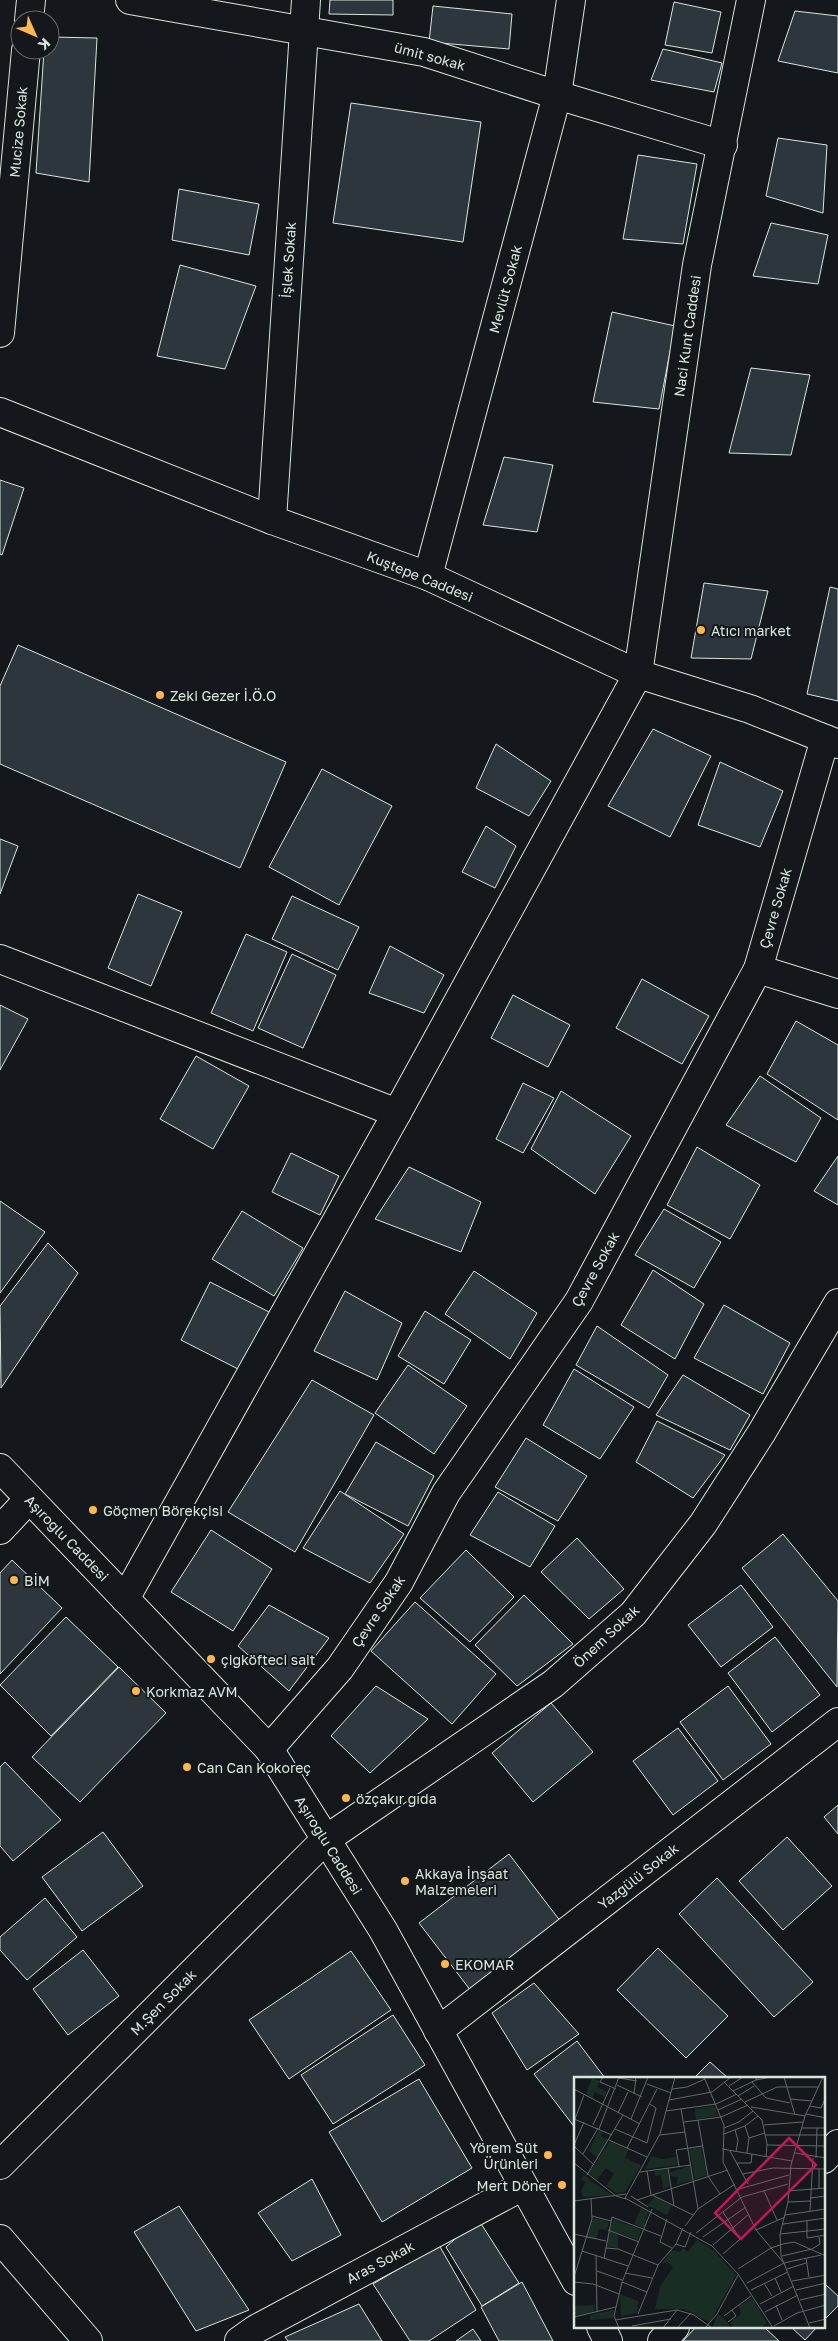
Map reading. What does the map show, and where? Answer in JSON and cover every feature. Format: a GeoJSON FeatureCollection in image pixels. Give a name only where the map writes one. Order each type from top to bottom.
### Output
{"type":"FeatureCollection","features":[{"type":"Feature","properties":{"kind":"street","name":"ümit sokak"},"geometry":{"type":"LineString","coordinates":[[130,0],[303,29],[424,52],[557,95],[723,145]]}},
{"type":"Feature","properties":{"kind":"street","name":"İşlek Sokak"},"geometry":{"type":"LineString","coordinates":[[272,520],[306,0]]}},
{"type":"Feature","properties":{"kind":"street","name":"Mevlüt Sokak"},"geometry":{"type":"LineString","coordinates":[[428,576],[557,95],[570,0]]}},
{"type":"Feature","properties":{"kind":"street","name":"Naci Kunt Caddesi"},"geometry":{"type":"LineString","coordinates":[[638,674],[697,265],[723,145],[751,0]]}},
{"type":"Feature","properties":{"kind":"street","name":"Mucize Sokak"},"geometry":{"type":"LineString","coordinates":[[0,333],[25,60]]}},
{"type":"Feature","properties":{"kind":"street","name":"Kuştepe Caddesi"},"geometry":{"type":"LineString","coordinates":[[0,412],[272,520],[428,576],[638,674],[750,709],[831,741]]}},
{"type":"Feature","properties":{"kind":"street"},"geometry":{"type":"LineString","coordinates":[[125,1598],[173,1517],[638,674]]}},
{"type":"Feature","properties":{"kind":"street","name":"Çevre Sokak"},"geometry":{"type":"LineString","coordinates":[[269,1749],[340,1668],[394,1590],[446,1493],[579,1301],[758,969],[831,741]]}},
{"type":"Feature","properties":{"kind":"street"},"geometry":{"type":"LineString","coordinates":[[0,959],[397,1113]]}},
{"type":"Feature","properties":{"kind":"street"},"geometry":{"type":"LineString","coordinates":[[758,969],[838,994]]}},
{"type":"Feature","properties":{"kind":"street","name":"Önem Sokak"},"geometry":{"type":"LineString","coordinates":[[325,1840],[553,1684],[633,1614],[703,1524],[762,1432],[838,1303]]}},
{"type":"Feature","properties":{"kind":"street","name":"Aşıroğlu Caddesi"},"geometry":{"type":"LineString","coordinates":[[0,1468],[269,1749],[383,1930],[574,2277]]}},
{"type":"Feature","properties":{"kind":"street"},"geometry":{"type":"LineString","coordinates":[[0,1530],[29,1498]]}},
{"type":"Feature","properties":{"kind":"street","name":"Yazgülü Sokak"},"geometry":{"type":"LineString","coordinates":[[438,2031],[838,1722]]}},
{"type":"Feature","properties":{"kind":"street","name":"M.Şen Sokak"},"geometry":{"type":"LineString","coordinates":[[0,2165],[325,1840]]}},
{"type":"Feature","properties":{"kind":"street"},"geometry":{"type":"LineString","coordinates":[[826,2157],[838,2144]]}},
{"type":"Feature","properties":{"kind":"street","name":"Aras Sokak"},"geometry":{"type":"LineString","coordinates":[[239,2341],[256,2329],[523,2186]]}},
{"type":"Feature","properties":{"kind":"street"},"geometry":{"type":"LineString","coordinates":[[0,2239],[88,2341]]}},
{"type":"Feature","properties":{"kind":"street"},"geometry":{"type":"LineString","coordinates":[[602,2328],[608,2341]]}},
{"type":"Feature","properties":{"kind":"street"},"geometry":{"type":"LineString","coordinates":[[662,2341],[674,2328]]}},
{"type":"Feature","properties":{"kind":"building"},"geometry":{"type":"Polygon","coordinates":[[[330,0],[393,0],[393,15],[329,14],[330,0]]]}},
{"type":"Feature","properties":{"kind":"building"},"geometry":{"type":"Polygon","coordinates":[[[674,2],[721,12],[712,53],[665,45],[674,2]]]}},
{"type":"Feature","properties":{"kind":"building"},"geometry":{"type":"Polygon","coordinates":[[[433,6],[512,14],[509,49],[429,42],[433,6]]]}},
{"type":"Feature","properties":{"kind":"building"},"geometry":{"type":"Polygon","coordinates":[[[795,11],[838,16],[838,73],[778,61],[795,11]]]}},
{"type":"Feature","properties":{"kind":"building"},"geometry":{"type":"Polygon","coordinates":[[[60,37],[97,38],[89,182],[36,173],[43,60],[60,60],[60,37]]]}},
{"type":"Feature","properties":{"kind":"building"},"geometry":{"type":"Polygon","coordinates":[[[663,49],[722,63],[714,92],[651,80],[663,49]]]}},
{"type":"Feature","properties":{"kind":"building"},"geometry":{"type":"Polygon","coordinates":[[[351,103],[481,122],[463,242],[333,223],[351,103]]]}},
{"type":"Feature","properties":{"kind":"building"},"geometry":{"type":"Polygon","coordinates":[[[778,138],[827,145],[823,213],[766,196],[778,138]]]}},
{"type":"Feature","properties":{"kind":"building"},"geometry":{"type":"Polygon","coordinates":[[[638,155],[697,164],[683,244],[623,239],[638,155]]]}},
{"type":"Feature","properties":{"kind":"building"},"geometry":{"type":"Polygon","coordinates":[[[179,189],[259,204],[249,255],[172,240],[179,189]]]}},
{"type":"Feature","properties":{"kind":"building"},"geometry":{"type":"Polygon","coordinates":[[[771,223],[828,235],[818,284],[753,276],[771,223]]]}},
{"type":"Feature","properties":{"kind":"building"},"geometry":{"type":"Polygon","coordinates":[[[180,265],[256,286],[225,369],[157,356],[180,265]]]}},
{"type":"Feature","properties":{"kind":"building"},"geometry":{"type":"Polygon","coordinates":[[[612,312],[675,326],[659,409],[593,402],[612,312]]]}},
{"type":"Feature","properties":{"kind":"building"},"geometry":{"type":"Polygon","coordinates":[[[751,368],[810,375],[791,455],[729,453],[751,368]]]}},
{"type":"Feature","properties":{"kind":"building"},"geometry":{"type":"Polygon","coordinates":[[[504,457],[553,465],[537,532],[483,525],[504,457]]]}},
{"type":"Feature","properties":{"kind":"building"},"geometry":{"type":"Polygon","coordinates":[[[0,480],[24,488],[2,555],[0,554],[0,480]]]}},
{"type":"Feature","properties":{"kind":"building"},"geometry":{"type":"Polygon","coordinates":[[[704,583],[768,591],[751,659],[691,658],[704,583]]]}},
{"type":"Feature","properties":{"kind":"building"},"geometry":{"type":"Polygon","coordinates":[[[830,587],[838,589],[838,701],[807,694],[830,587]]]}},
{"type":"Feature","properties":{"kind":"building"},"geometry":{"type":"Polygon","coordinates":[[[18,645],[286,762],[240,868],[0,764],[0,686],[18,645]]]}},
{"type":"Feature","properties":{"kind":"building"},"geometry":{"type":"Polygon","coordinates":[[[653,729],[711,756],[670,837],[608,806],[653,729]]]}},
{"type":"Feature","properties":{"kind":"building"},"geometry":{"type":"Polygon","coordinates":[[[496,744],[551,781],[529,816],[476,788],[496,744]]]}},
{"type":"Feature","properties":{"kind":"building"},"geometry":{"type":"Polygon","coordinates":[[[720,762],[783,791],[760,847],[698,825],[720,762]]]}},
{"type":"Feature","properties":{"kind":"building"},"geometry":{"type":"Polygon","coordinates":[[[322,769],[392,806],[339,905],[269,867],[322,769]]]}},
{"type":"Feature","properties":{"kind":"building"},"geometry":{"type":"Polygon","coordinates":[[[486,826],[516,846],[495,888],[462,872],[486,826]]]}},
{"type":"Feature","properties":{"kind":"building"},"geometry":{"type":"Polygon","coordinates":[[[0,839],[18,846],[0,894],[0,839]]]}},
{"type":"Feature","properties":{"kind":"building"},"geometry":{"type":"Polygon","coordinates":[[[138,894],[182,912],[151,986],[108,968],[138,894]]]}},
{"type":"Feature","properties":{"kind":"building"},"geometry":{"type":"Polygon","coordinates":[[[292,896],[359,927],[338,970],[272,939],[292,896]]]}},
{"type":"Feature","properties":{"kind":"building"},"geometry":{"type":"Polygon","coordinates":[[[246,934],[287,952],[253,1031],[211,1013],[246,934]]]}},
{"type":"Feature","properties":{"kind":"building"},"geometry":{"type":"Polygon","coordinates":[[[390,946],[444,975],[424,1013],[369,993],[390,946]]]}},
{"type":"Feature","properties":{"kind":"building"},"geometry":{"type":"Polygon","coordinates":[[[292,954],[336,975],[303,1048],[258,1028],[292,954]]]}},
{"type":"Feature","properties":{"kind":"building"},"geometry":{"type":"Polygon","coordinates":[[[642,979],[709,1016],[682,1064],[616,1028],[642,979]]]}},
{"type":"Feature","properties":{"kind":"building"},"geometry":{"type":"Polygon","coordinates":[[[513,995],[570,1025],[548,1067],[491,1038],[513,995]]]}},
{"type":"Feature","properties":{"kind":"building"},"geometry":{"type":"Polygon","coordinates":[[[0,1005],[28,1019],[0,1070],[0,1005]]]}},
{"type":"Feature","properties":{"kind":"building"},"geometry":{"type":"Polygon","coordinates":[[[796,1021],[838,1045],[838,1120],[767,1074],[796,1021]]]}},
{"type":"Feature","properties":{"kind":"building"},"geometry":{"type":"Polygon","coordinates":[[[196,1056],[249,1086],[213,1149],[160,1119],[196,1056]]]}},
{"type":"Feature","properties":{"kind":"building"},"geometry":{"type":"Polygon","coordinates":[[[760,1076],[821,1118],[796,1162],[726,1125],[760,1076]]]}},
{"type":"Feature","properties":{"kind":"building"},"geometry":{"type":"Polygon","coordinates":[[[523,1083],[554,1098],[523,1153],[496,1139],[523,1083]]]}},
{"type":"Feature","properties":{"kind":"building"},"geometry":{"type":"Polygon","coordinates":[[[561,1091],[631,1136],[595,1194],[531,1149],[561,1091]]]}},
{"type":"Feature","properties":{"kind":"building"},"geometry":{"type":"Polygon","coordinates":[[[697,1147],[760,1185],[730,1239],[667,1205],[697,1147]]]}},
{"type":"Feature","properties":{"kind":"building"},"geometry":{"type":"Polygon","coordinates":[[[291,1153],[339,1176],[320,1215],[272,1192],[291,1153]]]}},
{"type":"Feature","properties":{"kind":"building"},"geometry":{"type":"Polygon","coordinates":[[[838,1156],[838,1205],[814,1191],[838,1156]]]}},
{"type":"Feature","properties":{"kind":"building"},"geometry":{"type":"Polygon","coordinates":[[[409,1167],[481,1202],[461,1252],[375,1219],[409,1167]]]}},
{"type":"Feature","properties":{"kind":"building"},"geometry":{"type":"Polygon","coordinates":[[[0,1201],[45,1232],[0,1293],[0,1201]]]}},
{"type":"Feature","properties":{"kind":"building"},"geometry":{"type":"Polygon","coordinates":[[[664,1209],[721,1242],[694,1288],[635,1255],[664,1209]]]}},
{"type":"Feature","properties":{"kind":"building"},"geometry":{"type":"Polygon","coordinates":[[[242,1211],[303,1248],[274,1296],[212,1259],[242,1211]]]}},
{"type":"Feature","properties":{"kind":"building"},"geometry":{"type":"Polygon","coordinates":[[[48,1243],[78,1273],[1,1388],[0,1306],[48,1243]]]}},
{"type":"Feature","properties":{"kind":"building"},"geometry":{"type":"Polygon","coordinates":[[[653,1270],[704,1304],[675,1359],[621,1325],[653,1270]]]}},
{"type":"Feature","properties":{"kind":"building"},"geometry":{"type":"Polygon","coordinates":[[[474,1271],[537,1313],[510,1359],[445,1314],[474,1271]]]}},
{"type":"Feature","properties":{"kind":"building"},"geometry":{"type":"Polygon","coordinates":[[[210,1282],[271,1313],[242,1371],[181,1340],[210,1282]]]}},
{"type":"Feature","properties":{"kind":"building"},"geometry":{"type":"Polygon","coordinates":[[[345,1291],[402,1323],[377,1380],[314,1351],[345,1291]]]}},
{"type":"Feature","properties":{"kind":"building"},"geometry":{"type":"Polygon","coordinates":[[[724,1305],[790,1343],[763,1394],[694,1358],[724,1305]]]}},
{"type":"Feature","properties":{"kind":"building"},"geometry":{"type":"Polygon","coordinates":[[[425,1311],[471,1340],[444,1384],[398,1356],[425,1311]]]}},
{"type":"Feature","properties":{"kind":"building"},"geometry":{"type":"Polygon","coordinates":[[[597,1326],[668,1375],[649,1408],[576,1365],[597,1326]]]}},
{"type":"Feature","properties":{"kind":"building"},"geometry":{"type":"Polygon","coordinates":[[[408,1365],[467,1406],[434,1454],[375,1413],[408,1365]]]}},
{"type":"Feature","properties":{"kind":"building"},"geometry":{"type":"Polygon","coordinates":[[[574,1369],[634,1407],[600,1459],[543,1425],[574,1369]]]}},
{"type":"Feature","properties":{"kind":"building"},"geometry":{"type":"Polygon","coordinates":[[[683,1375],[750,1415],[730,1450],[656,1415],[683,1375]]]}},
{"type":"Feature","properties":{"kind":"building"},"geometry":{"type":"Polygon","coordinates":[[[312,1380],[374,1415],[295,1552],[228,1512],[312,1380]]]}},
{"type":"Feature","properties":{"kind":"building"},"geometry":{"type":"Polygon","coordinates":[[[657,1421],[725,1455],[693,1498],[636,1462],[657,1421]]]}},
{"type":"Feature","properties":{"kind":"building"},"geometry":{"type":"Polygon","coordinates":[[[526,1438],[587,1476],[558,1521],[495,1487],[526,1438]]]}},
{"type":"Feature","properties":{"kind":"building"},"geometry":{"type":"Polygon","coordinates":[[[376,1442],[434,1476],[408,1526],[345,1494],[376,1442]]]}},
{"type":"Feature","properties":{"kind":"building"},"geometry":{"type":"Polygon","coordinates":[[[340,1491],[404,1534],[370,1583],[303,1548],[340,1491]]]}},
{"type":"Feature","properties":{"kind":"building"},"geometry":{"type":"Polygon","coordinates":[[[498,1492],[555,1526],[530,1567],[470,1535],[498,1492]]]}},
{"type":"Feature","properties":{"kind":"building"},"geometry":{"type":"Polygon","coordinates":[[[211,1530],[272,1569],[233,1631],[171,1592],[211,1530]]]}},
{"type":"Feature","properties":{"kind":"building"},"geometry":{"type":"Polygon","coordinates":[[[783,1534],[838,1601],[837,1687],[742,1568],[783,1534]]]}},
{"type":"Feature","properties":{"kind":"building"},"geometry":{"type":"Polygon","coordinates":[[[577,1538],[624,1589],[589,1619],[541,1572],[577,1538]]]}},
{"type":"Feature","properties":{"kind":"building"},"geometry":{"type":"Polygon","coordinates":[[[466,1550],[514,1597],[470,1642],[420,1598],[466,1550]]]}},
{"type":"Feature","properties":{"kind":"building"},"geometry":{"type":"Polygon","coordinates":[[[12,1560],[62,1608],[0,1674],[0,1573],[12,1560]]]}},
{"type":"Feature","properties":{"kind":"building"},"geometry":{"type":"Polygon","coordinates":[[[741,1585],[773,1627],[721,1667],[688,1625],[741,1585]]]}},
{"type":"Feature","properties":{"kind":"building"},"geometry":{"type":"Polygon","coordinates":[[[524,1595],[573,1644],[517,1686],[475,1645],[524,1595]]]}},
{"type":"Feature","properties":{"kind":"building"},"geometry":{"type":"Polygon","coordinates":[[[415,1602],[496,1674],[452,1724],[371,1651],[415,1602]]]}},
{"type":"Feature","properties":{"kind":"building"},"geometry":{"type":"Polygon","coordinates":[[[269,1605],[329,1638],[289,1691],[238,1646],[269,1605]]]}},
{"type":"Feature","properties":{"kind":"building"},"geometry":{"type":"Polygon","coordinates":[[[66,1617],[118,1667],[51,1736],[0,1685],[66,1617]]]}},
{"type":"Feature","properties":{"kind":"building"},"geometry":{"type":"Polygon","coordinates":[[[775,1637],[820,1695],[772,1732],[728,1673],[775,1637]]]}},
{"type":"Feature","properties":{"kind":"building"},"geometry":{"type":"Polygon","coordinates":[[[119,1667],[166,1713],[80,1802],[32,1757],[119,1667]]]}},
{"type":"Feature","properties":{"kind":"building"},"geometry":{"type":"Polygon","coordinates":[[[376,1686],[428,1719],[370,1773],[331,1736],[376,1686]]]}},
{"type":"Feature","properties":{"kind":"building"},"geometry":{"type":"Polygon","coordinates":[[[728,1686],[771,1744],[723,1780],[680,1722],[728,1686]]]}},
{"type":"Feature","properties":{"kind":"building"},"geometry":{"type":"Polygon","coordinates":[[[551,1703],[593,1752],[533,1802],[492,1753],[551,1703]]]}},
{"type":"Feature","properties":{"kind":"building"},"geometry":{"type":"Polygon","coordinates":[[[678,1728],[718,1781],[673,1815],[633,1761],[678,1728]]]}},
{"type":"Feature","properties":{"kind":"building"},"geometry":{"type":"Polygon","coordinates":[[[5,1762],[61,1820],[13,1861],[0,1846],[0,1767],[5,1762]]]}},
{"type":"Feature","properties":{"kind":"building"},"geometry":{"type":"Polygon","coordinates":[[[838,1805],[838,1834],[824,1817],[838,1805]]]}},
{"type":"Feature","properties":{"kind":"building"},"geometry":{"type":"Polygon","coordinates":[[[103,1832],[143,1886],[82,1931],[42,1877],[103,1832]]]}},
{"type":"Feature","properties":{"kind":"building"},"geometry":{"type":"Polygon","coordinates":[[[787,1837],[832,1886],[783,1930],[739,1881],[787,1837]]]}},
{"type":"Feature","properties":{"kind":"building"},"geometry":{"type":"Polygon","coordinates":[[[509,1854],[561,1922],[471,1991],[419,1923],[509,1854]]]}},
{"type":"Feature","properties":{"kind":"building"},"geometry":{"type":"Polygon","coordinates":[[[717,1878],[813,1982],[774,2017],[679,1914],[717,1878]]]}},
{"type":"Feature","properties":{"kind":"building"},"geometry":{"type":"Polygon","coordinates":[[[45,1898],[77,1937],[27,1980],[0,1950],[0,1937],[45,1898]]]}},
{"type":"Feature","properties":{"kind":"building"},"geometry":{"type":"Polygon","coordinates":[[[658,1948],[728,2016],[686,2058],[617,1990],[658,1948]]]}},
{"type":"Feature","properties":{"kind":"building"},"geometry":{"type":"Polygon","coordinates":[[[83,1950],[119,1996],[68,2035],[33,1989],[83,1950]]]}},
{"type":"Feature","properties":{"kind":"building"},"geometry":{"type":"Polygon","coordinates":[[[351,1951],[391,2010],[289,2079],[249,2020],[351,1951]]]}},
{"type":"Feature","properties":{"kind":"building"},"geometry":{"type":"Polygon","coordinates":[[[534,1983],[579,2034],[527,2070],[492,2013],[534,1983]]]}},
{"type":"Feature","properties":{"kind":"building"},"geometry":{"type":"Polygon","coordinates":[[[393,2015],[425,2065],[333,2124],[301,2075],[393,2015]]]}},
{"type":"Feature","properties":{"kind":"building"},"geometry":{"type":"Polygon","coordinates":[[[577,2041],[604,2077],[574,2077],[574,2126],[534,2074],[577,2041]]]}},
{"type":"Feature","properties":{"kind":"building"},"geometry":{"type":"Polygon","coordinates":[[[710,2062],[727,2077],[695,2077],[710,2062]]]}},
{"type":"Feature","properties":{"kind":"building"},"geometry":{"type":"Polygon","coordinates":[[[419,2079],[472,2168],[382,2222],[329,2132],[419,2079]]]}},
{"type":"Feature","properties":{"kind":"building"},"geometry":{"type":"Polygon","coordinates":[[[312,2179],[341,2235],[292,2261],[258,2213],[312,2179]]]}},
{"type":"Feature","properties":{"kind":"building"},"geometry":{"type":"Polygon","coordinates":[[[179,2206],[249,2310],[196,2331],[134,2232],[179,2206]]]}},
{"type":"Feature","properties":{"kind":"building"},"geometry":{"type":"Polygon","coordinates":[[[478,2219],[519,2283],[482,2306],[446,2247],[478,2219]]]}},
{"type":"Feature","properties":{"kind":"building"},"geometry":{"type":"Polygon","coordinates":[[[439,2245],[476,2310],[429,2341],[410,2341],[373,2284],[439,2245]]]}},
{"type":"Feature","properties":{"kind":"building"},"geometry":{"type":"Polygon","coordinates":[[[522,2282],[553,2341],[499,2341],[481,2307],[522,2282]]]}},
{"type":"Feature","properties":{"kind":"building"},"geometry":{"type":"Polygon","coordinates":[[[826,2285],[838,2296],[838,2306],[826,2318],[826,2285]]]}},
{"type":"Feature","properties":{"kind":"building"},"geometry":{"type":"Polygon","coordinates":[[[359,2304],[382,2341],[288,2341],[285,2337],[359,2304]]]}},
{"type":"Feature","properties":{"kind":"building"},"geometry":{"type":"Polygon","coordinates":[[[695,2328],[765,2328],[779,2341],[683,2341],[695,2328]]]}},
{"type":"Feature","properties":{"kind":"building"},"geometry":{"type":"Polygon","coordinates":[[[792,2328],[816,2328],[805,2340],[792,2328]]]}},
{"type":"Feature","properties":{"kind":"building"},"geometry":{"type":"Polygon","coordinates":[[[473,2329],[481,2341],[456,2341],[473,2329]]]}},
{"type":"Feature","properties":{"kind":"place","name":"Atıcı market"},"geometry":{"type":"Point","coordinates":[701,630]}},
{"type":"Feature","properties":{"kind":"place","name":"Zeki Gezer İ.Ö.O"},"geometry":{"type":"Point","coordinates":[160,695]}},
{"type":"Feature","properties":{"kind":"place","name":"Göçmen Börekçisi"},"geometry":{"type":"Point","coordinates":[93,1510]}},
{"type":"Feature","properties":{"kind":"place","name":"BİM"},"geometry":{"type":"Point","coordinates":[14,1580]}},
{"type":"Feature","properties":{"kind":"place","name":"çiğköfteci sait"},"geometry":{"type":"Point","coordinates":[211,1659]}},
{"type":"Feature","properties":{"kind":"place","name":"Korkmaz AVM"},"geometry":{"type":"Point","coordinates":[136,1691]}},
{"type":"Feature","properties":{"kind":"place","name":"Can Can Kokoreç"},"geometry":{"type":"Point","coordinates":[187,1767]}},
{"type":"Feature","properties":{"kind":"place","name":"özçakır gıda"},"geometry":{"type":"Point","coordinates":[346,1798]}},
{"type":"Feature","properties":{"kind":"place","name":"Akkaya İnşaat Malzemeleri"},"geometry":{"type":"Point","coordinates":[405,1881]}},
{"type":"Feature","properties":{"kind":"place","name":"EKOMAR"},"geometry":{"type":"Point","coordinates":[445,1964]}},
{"type":"Feature","properties":{"kind":"place","name":"Yörem Süt Ürünleri"},"geometry":{"type":"Point","coordinates":[548,2155]}},
{"type":"Feature","properties":{"kind":"place","name":"Mert Döner"},"geometry":{"type":"Point","coordinates":[562,2185]}}]}
